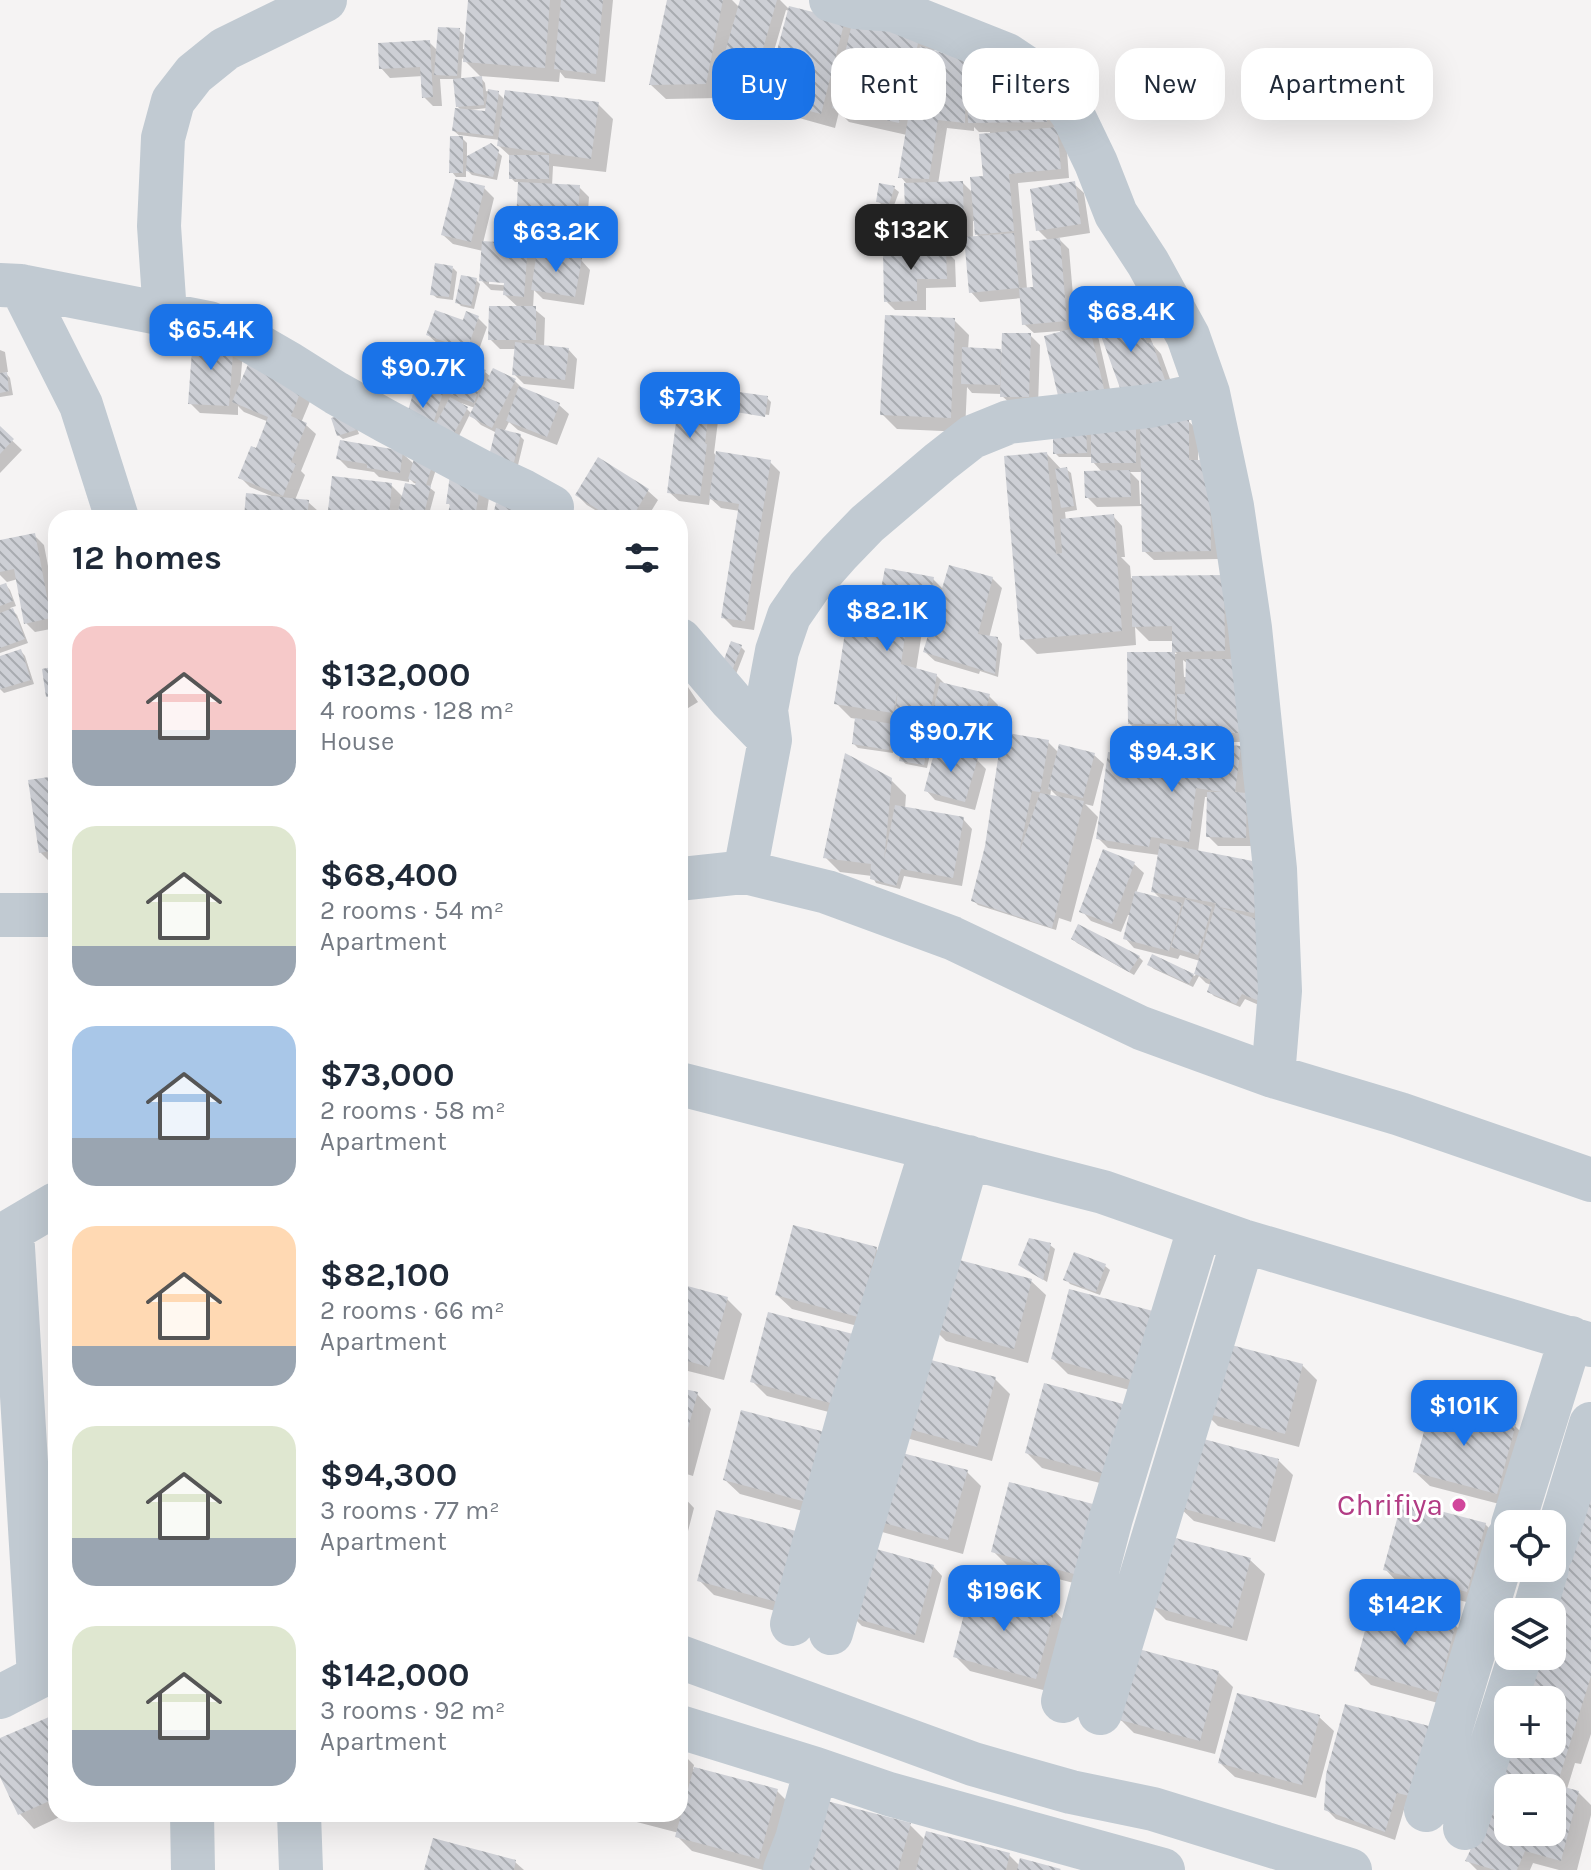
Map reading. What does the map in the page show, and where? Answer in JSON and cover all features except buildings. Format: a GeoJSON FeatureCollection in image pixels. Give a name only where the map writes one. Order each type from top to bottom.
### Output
{"type":"FeatureCollection","features":[{"type":"Feature","properties":{"kind":"street"},"geometry":{"type":"LineString","coordinates":[[165,314],[159,226],[163,138],[173,101],[194,74],[225,49],[325,0]]}},
{"type":"Feature","properties":{"kind":"street"},"geometry":{"type":"LineString","coordinates":[[848,2],[894,10],[948,31],[1007,55],[1049,83],[1072,113],[1116,214],[1148,263],[1188,336],[1208,393],[1232,506],[1250,628],[1275,869],[1280,991],[1273,1076]]}},
{"type":"Feature","properties":{"kind":"street"},"geometry":{"type":"LineString","coordinates":[[11,286],[209,323],[245,338],[386,421],[552,507]]}},
{"type":"Feature","properties":{"kind":"street"},"geometry":{"type":"LineString","coordinates":[[11,286],[81,405],[114,510]]}},
{"type":"Feature","properties":{"kind":"street"},"geometry":{"type":"LineString","coordinates":[[745,872],[770,740],[766,710],[777,651],[789,616],[809,587],[867,524],[972,437],[1009,422],[1149,406],[1208,393]]}},
{"type":"Feature","properties":{"kind":"street"},"geometry":{"type":"LineString","coordinates":[[688,649],[770,740]]}},
{"type":"Feature","properties":{"kind":"street"},"geometry":{"type":"LineString","coordinates":[[688,878],[745,872],[827,892],[952,938],[1141,1028],[1273,1076],[1400,1114],[1591,1180]]}},
{"type":"Feature","properties":{"kind":"street"},"geometry":{"type":"LineString","coordinates":[[0,915],[48,915]]}},
{"type":"Feature","properties":{"kind":"street"},"geometry":{"type":"LineString","coordinates":[[688,1086],[1103,1192],[1243,1241],[1581,1342],[1518,1510]]}},
{"type":"Feature","properties":{"kind":"street"},"geometry":{"type":"LineString","coordinates":[[812,1629],[870,1418],[950,1152]]}},
{"type":"Feature","properties":{"kind":"street"},"geometry":{"type":"LineString","coordinates":[[0,1697],[48,1672],[6,1234],[48,1209]]}},
{"type":"Feature","properties":{"kind":"street"},"geometry":{"type":"LineString","coordinates":[[1200,1226],[1111,1518],[1081,1707],[1155,1531],[1243,1241]]}},
{"type":"Feature","properties":{"kind":"street"},"geometry":{"type":"LineString","coordinates":[[1565,1510],[1591,1424]]}},
{"type":"Feature","properties":{"kind":"street"},"geometry":{"type":"LineString","coordinates":[[1111,1518],[1155,1531]]}},
{"type":"Feature","properties":{"kind":"street"},"geometry":{"type":"LineString","coordinates":[[1494,1625],[1445,1819],[1514,1670]]}},
{"type":"Feature","properties":{"kind":"street"},"geometry":{"type":"LineString","coordinates":[[688,1660],[973,1764],[1071,1792],[1153,1809],[1350,1870]]}},
{"type":"Feature","properties":{"kind":"street"},"geometry":{"type":"LineString","coordinates":[[688,1729],[919,1803],[1163,1870]]}},
{"type":"Feature","properties":{"kind":"street"},"geometry":{"type":"LineString","coordinates":[[785,1870],[816,1769]]}},
{"type":"Feature","properties":{"kind":"street"},"geometry":{"type":"LineString","coordinates":[[192,1822],[193,1870]]}},
{"type":"Feature","properties":{"kind":"street"},"geometry":{"type":"LineString","coordinates":[[299,1822],[301,1870]]}},
{"type":"Feature","properties":{"kind":"place","name":"Chrifiya"},"geometry":{"type":"Point","coordinates":[1459,1505]}}]}
